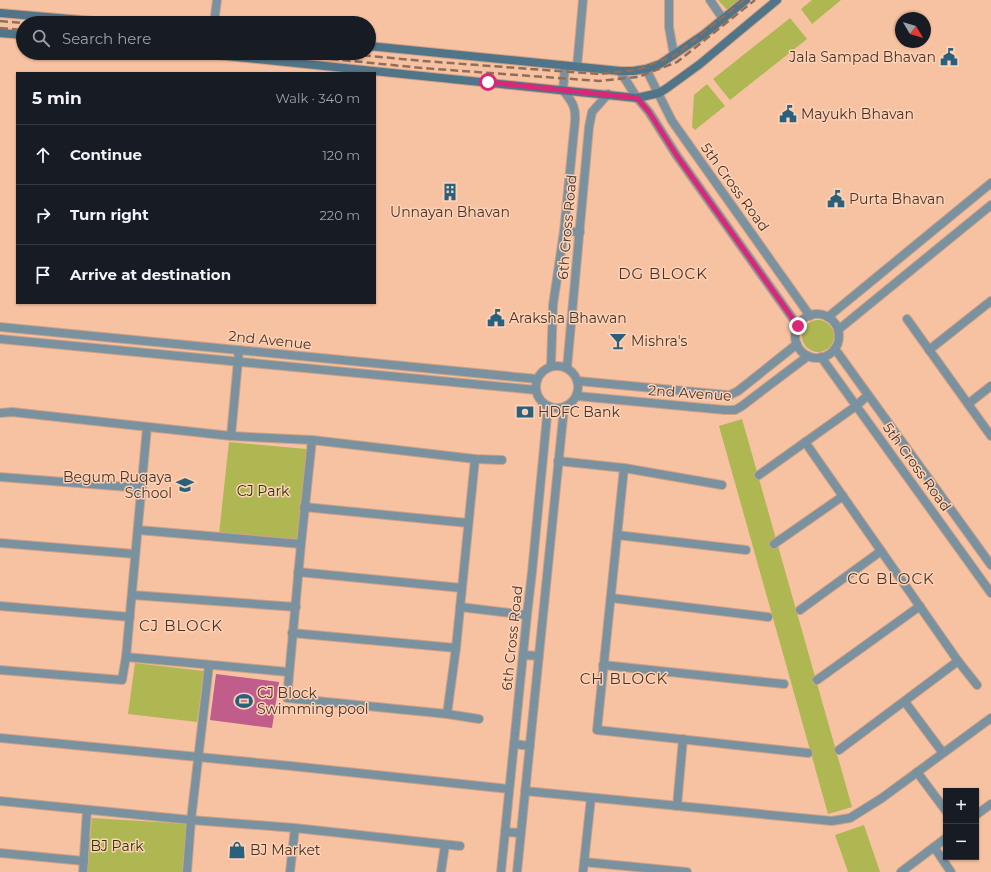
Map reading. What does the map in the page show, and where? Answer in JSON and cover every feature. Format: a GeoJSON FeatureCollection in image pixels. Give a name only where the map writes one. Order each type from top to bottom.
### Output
{"type":"FeatureCollection","features":[{"type":"Feature","properties":{"kind":"main road"},"geometry":{"type":"LineString","coordinates":[[376,47],[620,72],[633,72],[660,64],[703,35],[746,0]]}},
{"type":"Feature","properties":{"kind":"main road"},"geometry":{"type":"LineString","coordinates":[[267,60],[637,98],[658,93],[700,64],[777,0]]}},
{"type":"Feature","properties":{"kind":"main road"},"geometry":{"type":"LineString","coordinates":[[0,13],[35,16]]}},
{"type":"Feature","properties":{"kind":"main road"},"geometry":{"type":"LineString","coordinates":[[0,33],[16,35]]}},
{"type":"Feature","properties":{"kind":"street"},"geometry":{"type":"LineString","coordinates":[[215,16],[217,0]]}},
{"type":"Feature","properties":{"kind":"street"},"geometry":{"type":"LineString","coordinates":[[577,67],[583,0]]}},
{"type":"Feature","properties":{"kind":"street"},"geometry":{"type":"LineString","coordinates":[[669,0],[669,27],[674,55]]}},
{"type":"Feature","properties":{"kind":"street"},"geometry":{"type":"LineString","coordinates":[[710,0],[723,19]]}},
{"type":"Feature","properties":{"kind":"street"},"geometry":{"type":"LineString","coordinates":[[552,366],[553,305],[564,231],[576,111],[573,102],[564,90],[565,66]]}},
{"type":"Feature","properties":{"kind":"street","name":"5th Cross Road"},"geometry":{"type":"LineString","coordinates":[[646,69],[672,121],[810,316]]}},
{"type":"Feature","properties":{"kind":"street"},"geometry":{"type":"LineString","coordinates":[[620,72],[637,98],[649,112],[677,156],[798,326]]}},
{"type":"Feature","properties":{"kind":"street","name":"6th Cross Road"},"geometry":{"type":"LineString","coordinates":[[567,368],[592,112],[608,94]]}},
{"type":"Feature","properties":{"kind":"street"},"geometry":{"type":"LineString","coordinates":[[828,317],[991,183]]}},
{"type":"Feature","properties":{"kind":"street"},"geometry":{"type":"LineString","coordinates":[[838,330],[991,205]]}},
{"type":"Feature","properties":{"kind":"street"},"geometry":{"type":"LineString","coordinates":[[564,231],[580,232]]}},
{"type":"Feature","properties":{"kind":"street"},"geometry":{"type":"LineString","coordinates":[[929,350],[991,301]]}},
{"type":"Feature","properties":{"kind":"street"},"geometry":{"type":"LineString","coordinates":[[819,315],[828,317],[836,325],[838,330],[839,340],[835,349],[831,353],[821,358],[808,356],[803,353],[797,344],[796,335],[798,326],[810,316],[819,315]]}},
{"type":"Feature","properties":{"kind":"street"},"geometry":{"type":"LineString","coordinates":[[907,319],[991,436]]}},
{"type":"Feature","properties":{"kind":"street","name":"2nd Avenue"},"geometry":{"type":"LineString","coordinates":[[0,327],[537,379]]}},
{"type":"Feature","properties":{"kind":"street","name":"2nd Avenue"},"geometry":{"type":"LineString","coordinates":[[0,339],[536,390]]}},
{"type":"Feature","properties":{"kind":"street","name":"2nd Avenue"},"geometry":{"type":"LineString","coordinates":[[578,381],[730,395],[738,391],[797,344]]}},
{"type":"Feature","properties":{"kind":"street","name":"5th Cross Road"},"geometry":{"type":"LineString","coordinates":[[835,349],[991,565]]}},
{"type":"Feature","properties":{"kind":"street"},"geometry":{"type":"LineString","coordinates":[[231,436],[239,350]]}},
{"type":"Feature","properties":{"kind":"street","name":"2nd Avenue"},"geometry":{"type":"LineString","coordinates":[[577,396],[683,407],[733,410],[742,406],[808,356]]}},
{"type":"Feature","properties":{"kind":"street","name":"5th Cross Road"},"geometry":{"type":"LineString","coordinates":[[821,358],[991,593]]}},
{"type":"Feature","properties":{"kind":"street"},"geometry":{"type":"LineString","coordinates":[[552,366],[564,366],[576,375],[578,381],[579,390],[577,396],[564,408],[552,408],[548,406],[539,399],[536,390],[537,379],[542,372],[548,367],[552,366]]}},
{"type":"Feature","properties":{"kind":"street"},"geometry":{"type":"LineString","coordinates":[[968,404],[991,386]]}},
{"type":"Feature","properties":{"kind":"street"},"geometry":{"type":"LineString","coordinates":[[758,475],[856,406],[868,395]]}},
{"type":"Feature","properties":{"kind":"street","name":"6th Cross Road"},"geometry":{"type":"LineString","coordinates":[[501,872],[548,406]]}},
{"type":"Feature","properties":{"kind":"street","name":"6th Cross Road"},"geometry":{"type":"LineString","coordinates":[[517,872],[564,408]]}},
{"type":"Feature","properties":{"kind":"street"},"geometry":{"type":"LineString","coordinates":[[0,412],[12,412],[231,436],[312,440],[475,459],[502,460]]}},
{"type":"Feature","properties":{"kind":"street"},"geometry":{"type":"LineString","coordinates":[[0,670],[122,680],[130,617],[147,427]]}},
{"type":"Feature","properties":{"kind":"street"},"geometry":{"type":"LineString","coordinates":[[312,440],[304,507],[296,607],[288,672],[287,698],[447,714],[479,719]]}},
{"type":"Feature","properties":{"kind":"street"},"geometry":{"type":"LineString","coordinates":[[805,442],[958,661],[977,685]]}},
{"type":"Feature","properties":{"kind":"street"},"geometry":{"type":"LineString","coordinates":[[447,714],[456,648],[475,459]]}},
{"type":"Feature","properties":{"kind":"street"},"geometry":{"type":"LineString","coordinates":[[558,461],[624,468],[722,485]]}},
{"type":"Feature","properties":{"kind":"street"},"geometry":{"type":"LineString","coordinates":[[624,468],[597,730],[808,753]]}},
{"type":"Feature","properties":{"kind":"street"},"geometry":{"type":"LineString","coordinates":[[0,477],[142,488]]}},
{"type":"Feature","properties":{"kind":"street"},"geometry":{"type":"LineString","coordinates":[[774,544],[842,496]]}},
{"type":"Feature","properties":{"kind":"street"},"geometry":{"type":"LineString","coordinates":[[304,507],[468,523]]}},
{"type":"Feature","properties":{"kind":"street"},"geometry":{"type":"LineString","coordinates":[[138,530],[301,544]]}},
{"type":"Feature","properties":{"kind":"street"},"geometry":{"type":"LineString","coordinates":[[617,534],[746,550]]}},
{"type":"Feature","properties":{"kind":"street"},"geometry":{"type":"LineString","coordinates":[[0,543],[136,554]]}},
{"type":"Feature","properties":{"kind":"street"},"geometry":{"type":"LineString","coordinates":[[800,610],[881,551]]}},
{"type":"Feature","properties":{"kind":"street"},"geometry":{"type":"LineString","coordinates":[[298,572],[462,588]]}},
{"type":"Feature","properties":{"kind":"street"},"geometry":{"type":"LineString","coordinates":[[532,572],[548,574]]}},
{"type":"Feature","properties":{"kind":"street"},"geometry":{"type":"LineString","coordinates":[[132,595],[296,607]]}},
{"type":"Feature","properties":{"kind":"street"},"geometry":{"type":"LineString","coordinates":[[611,598],[768,617]]}},
{"type":"Feature","properties":{"kind":"street"},"geometry":{"type":"LineString","coordinates":[[0,606],[130,617]]}},
{"type":"Feature","properties":{"kind":"street"},"geometry":{"type":"LineString","coordinates":[[818,680],[920,606]]}},
{"type":"Feature","properties":{"kind":"street"},"geometry":{"type":"LineString","coordinates":[[460,607],[527,615]]}},
{"type":"Feature","properties":{"kind":"street"},"geometry":{"type":"LineString","coordinates":[[292,633],[456,648]]}},
{"type":"Feature","properties":{"kind":"street"},"geometry":{"type":"LineString","coordinates":[[523,655],[539,656]]}},
{"type":"Feature","properties":{"kind":"street"},"geometry":{"type":"LineString","coordinates":[[126,657],[288,672]]}},
{"type":"Feature","properties":{"kind":"street"},"geometry":{"type":"LineString","coordinates":[[838,750],[905,702],[958,661]]}},
{"type":"Feature","properties":{"kind":"street"},"geometry":{"type":"LineString","coordinates":[[603,664],[784,684]]}},
{"type":"Feature","properties":{"kind":"street"},"geometry":{"type":"LineString","coordinates":[[187,872],[191,820],[209,665]]}},
{"type":"Feature","properties":{"kind":"street"},"geometry":{"type":"LineString","coordinates":[[905,702],[943,753]]}},
{"type":"Feature","properties":{"kind":"street"},"geometry":{"type":"LineString","coordinates":[[525,791],[832,821],[850,818],[917,772],[991,718]]}},
{"type":"Feature","properties":{"kind":"street"},"geometry":{"type":"LineString","coordinates":[[0,738],[509,789]]}},
{"type":"Feature","properties":{"kind":"street"},"geometry":{"type":"LineString","coordinates":[[676,806],[683,739]]}},
{"type":"Feature","properties":{"kind":"street"},"geometry":{"type":"LineString","coordinates":[[514,744],[530,746]]}},
{"type":"Feature","properties":{"kind":"street"},"geometry":{"type":"LineString","coordinates":[[917,772],[943,807]]}},
{"type":"Feature","properties":{"kind":"street"},"geometry":{"type":"LineString","coordinates":[[583,872],[591,798]]}},
{"type":"Feature","properties":{"kind":"street"},"geometry":{"type":"LineString","coordinates":[[0,801],[191,820],[295,828],[460,846]]}},
{"type":"Feature","properties":{"kind":"street"},"geometry":{"type":"LineString","coordinates":[[979,813],[991,804]]}},
{"type":"Feature","properties":{"kind":"street"},"geometry":{"type":"LineString","coordinates":[[83,872],[88,810]]}},
{"type":"Feature","properties":{"kind":"street"},"geometry":{"type":"LineString","coordinates":[[290,872],[295,828]]}},
{"type":"Feature","properties":{"kind":"street"},"geometry":{"type":"LineString","coordinates":[[505,832],[521,833]]}},
{"type":"Feature","properties":{"kind":"street"},"geometry":{"type":"LineString","coordinates":[[901,872],[943,840]]}},
{"type":"Feature","properties":{"kind":"street"},"geometry":{"type":"LineString","coordinates":[[441,872],[445,845]]}},
{"type":"Feature","properties":{"kind":"street"},"geometry":{"type":"LineString","coordinates":[[934,847],[951,872]]}},
{"type":"Feature","properties":{"kind":"street"},"geometry":{"type":"LineString","coordinates":[[0,853],[84,861]]}},
{"type":"Feature","properties":{"kind":"street"},"geometry":{"type":"LineString","coordinates":[[584,862],[687,872]]}},
{"type":"Feature","properties":{"kind":"green space"},"geometry":{"type":"Polygon","coordinates":[[[718,0],[741,0],[728,11],[718,0]]]}},
{"type":"Feature","properties":{"kind":"green space"},"geometry":{"type":"Polygon","coordinates":[[[812,0],[841,0],[812,24],[801,9],[812,0]]]}},
{"type":"Feature","properties":{"kind":"green space"},"geometry":{"type":"Polygon","coordinates":[[[790,18],[807,39],[730,100],[713,79],[790,18]]]}},
{"type":"Feature","properties":{"kind":"green space"},"geometry":{"type":"Polygon","coordinates":[[[707,84],[725,106],[695,130],[692,127],[694,95],[707,84]]]}},
{"type":"Feature","properties":{"kind":"green space"},"geometry":{"type":"Polygon","coordinates":[[[815,320],[821,320],[830,324],[834,336],[830,348],[821,352],[815,352],[806,348],[802,339],[802,333],[806,324],[815,320]]]}},
{"type":"Feature","properties":{"kind":"green space"},"geometry":{"type":"Polygon","coordinates":[[[742,419],[852,807],[828,814],[719,426],[742,419]]]}},
{"type":"Feature","properties":{"kind":"green space","name":"CJ Park"},"geometry":{"type":"Polygon","coordinates":[[[229,442],[307,449],[298,541],[219,534],[229,442]]]}},
{"type":"Feature","properties":{"kind":"green space"},"geometry":{"type":"Polygon","coordinates":[[[135,663],[204,671],[197,722],[128,714],[135,663]]]}},
{"type":"Feature","properties":{"kind":"green space","name":"BJ Park"},"geometry":{"type":"Polygon","coordinates":[[[92,818],[189,824],[185,872],[87,872],[92,818]]]}},
{"type":"Feature","properties":{"kind":"green space"},"geometry":{"type":"Polygon","coordinates":[[[864,825],[880,872],[848,872],[835,835],[864,825]]]}},
{"type":"Feature","properties":{"kind":"shaded area","name":"CJ Block Swimming pool"},"geometry":{"type":"Polygon","coordinates":[[[216,674],[279,682],[272,728],[210,720],[216,674]]]}},
{"type":"Feature","properties":{"kind":"railway"},"geometry":{"type":"LineString","coordinates":[[376,57],[599,74],[636,70],[674,56],[744,0]]}},
{"type":"Feature","properties":{"kind":"railway"},"geometry":{"type":"LineString","coordinates":[[341,60],[422,68],[599,81],[638,77],[677,62],[755,0]]}},
{"type":"Feature","properties":{"kind":"railway"},"geometry":{"type":"LineString","coordinates":[[0,21],[16,22]]}},
{"type":"Feature","properties":{"kind":"railway"},"geometry":{"type":"LineString","coordinates":[[0,28],[16,29]]}},
{"type":"Feature","properties":{"kind":"place","name":"Jala Sampad Bhavan"},"geometry":{"type":"Point","coordinates":[949,57]}},
{"type":"Feature","properties":{"kind":"place","name":"Mayukh Bhavan"},"geometry":{"type":"Point","coordinates":[788,114]}},
{"type":"Feature","properties":{"kind":"place","name":"Unnayan Bhavan"},"geometry":{"type":"Point","coordinates":[450,192]}},
{"type":"Feature","properties":{"kind":"place","name":"Purta Bhavan"},"geometry":{"type":"Point","coordinates":[836,199]}},
{"type":"Feature","properties":{"kind":"place","name":"Araksha Bhawan"},"geometry":{"type":"Point","coordinates":[496,318]}},
{"type":"Feature","properties":{"kind":"place","name":"Mishra's"},"geometry":{"type":"Point","coordinates":[618,341]}},
{"type":"Feature","properties":{"kind":"place","name":"HDFC Bank"},"geometry":{"type":"Point","coordinates":[525,412]}},
{"type":"Feature","properties":{"kind":"place","name":"Begum Ruqaya School"},"geometry":{"type":"Point","coordinates":[185,485]}},
{"type":"Feature","properties":{"kind":"place","name":"CJ Block Swimming pool"},"geometry":{"type":"Point","coordinates":[244,701]}},
{"type":"Feature","properties":{"kind":"place","name":"BJ Market"},"geometry":{"type":"Point","coordinates":[237,850]}},
{"type":"Feature","properties":{"kind":"district","name":"DG BLOCK"},"geometry":{"type":"Point","coordinates":[663,274]}},
{"type":"Feature","properties":{"kind":"district","name":"CG BLOCK"},"geometry":{"type":"Point","coordinates":[891,579]}},
{"type":"Feature","properties":{"kind":"district","name":"CJ BLOCK"},"geometry":{"type":"Point","coordinates":[181,626]}},
{"type":"Feature","properties":{"kind":"district","name":"CH BLOCK"},"geometry":{"type":"Point","coordinates":[624,679]}},
{"type":"Feature","properties":{"kind":"route"},"geometry":{"type":"LineString","coordinates":[[488,82],[637,98],[649,112],[677,156],[798,326]]}}]}
